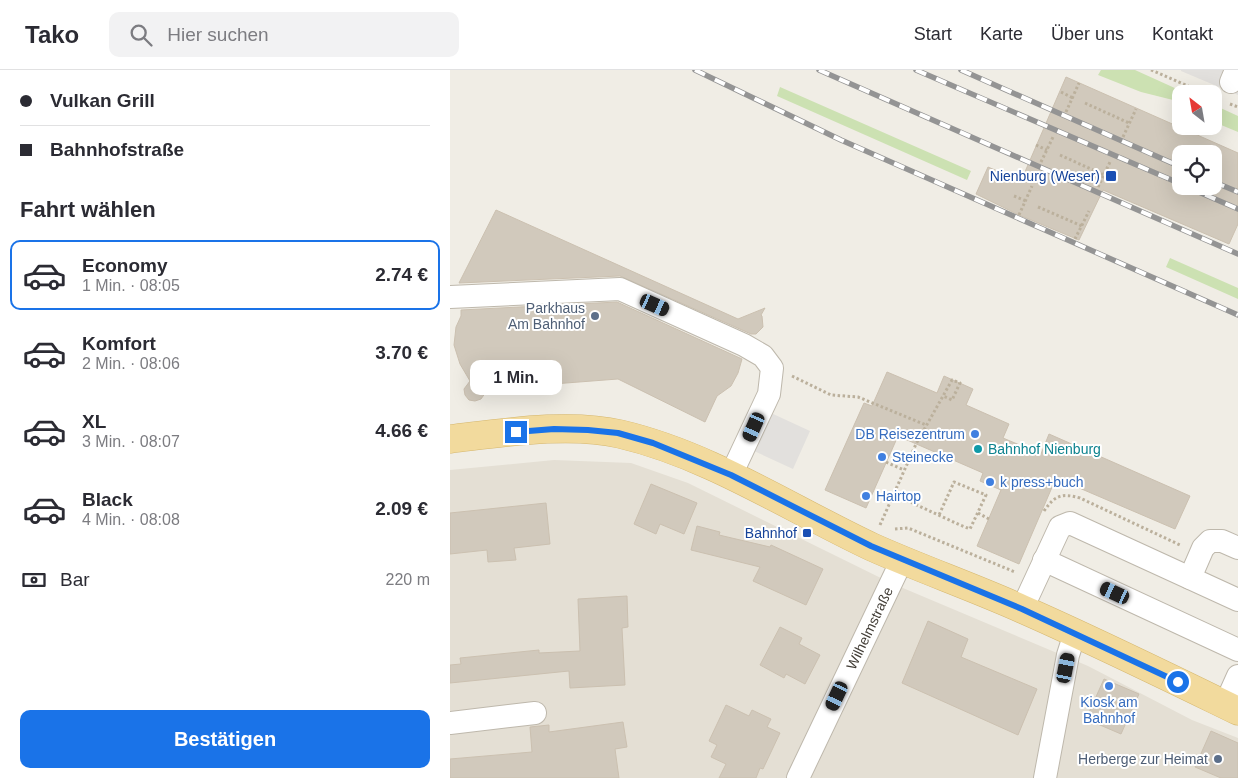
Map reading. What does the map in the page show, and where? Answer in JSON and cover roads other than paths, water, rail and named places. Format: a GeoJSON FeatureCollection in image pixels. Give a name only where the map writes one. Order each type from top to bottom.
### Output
{"type":"FeatureCollection","features":[{"type":"Feature","properties":{"kind":"main road"},"geometry":{"type":"LineString","coordinates":[[450,439],[554,429],[618,433],[653,443],[731,475],[871,546],[1022,609],[1232,708]]}},
{"type":"Feature","properties":{"kind":"street"},"geometry":{"type":"LineString","coordinates":[[455,296],[620,290],[744,344],[764,356],[772,368],[769,394],[731,475]]}},
{"type":"Feature","properties":{"kind":"street"},"geometry":{"type":"LineString","coordinates":[[1022,609],[1060,526],[1070,523],[1238,600]]}},
{"type":"Feature","properties":{"kind":"street"},"geometry":{"type":"LineString","coordinates":[[1190,578],[1203,548],[1210,542],[1222,541],[1238,548]]}},
{"type":"Feature","properties":{"kind":"street","name":"Wilhelmstraße"},"geometry":{"type":"LineString","coordinates":[[798,778],[902,560]]}},
{"type":"Feature","properties":{"kind":"street"},"geometry":{"type":"LineString","coordinates":[[1044,560],[1238,650]]}},
{"type":"Feature","properties":{"kind":"street"},"geometry":{"type":"LineString","coordinates":[[1045,778],[1068,655],[1075,633]]}},
{"type":"Feature","properties":{"kind":"street"},"geometry":{"type":"LineString","coordinates":[[1232,708],[1238,676]]}},
{"type":"Feature","properties":{"kind":"street"},"geometry":{"type":"LineString","coordinates":[[450,724],[535,713]]}},
{"type":"Feature","properties":{"kind":"railway"},"geometry":{"type":"LineString","coordinates":[[695,70],[841,140],[1238,315]]}},
{"type":"Feature","properties":{"kind":"railway"},"geometry":{"type":"LineString","coordinates":[[819,70],[1238,254]]}},
{"type":"Feature","properties":{"kind":"railway"},"geometry":{"type":"LineString","coordinates":[[916,70],[1172,180]]}},
{"type":"Feature","properties":{"kind":"railway"},"geometry":{"type":"LineString","coordinates":[[961,70],[1172,163]]}},
{"type":"Feature","properties":{"kind":"railway"},"geometry":{"type":"LineString","coordinates":[[1222,185],[1238,192]]}},
{"type":"Feature","properties":{"kind":"railway"},"geometry":{"type":"LineString","coordinates":[[1206,195],[1238,209]]}},
{"type":"Feature","properties":{"kind":"place","name":"Nienburg (Weser)"},"geometry":{"type":"Point","coordinates":[1111,176]}},
{"type":"Feature","properties":{"kind":"place","name":"Parkhaus Am Bahnhof"},"geometry":{"type":"Point","coordinates":[595,316]}},
{"type":"Feature","properties":{"kind":"place","name":"DB Reisezentrum"},"geometry":{"type":"Point","coordinates":[975,434]}},
{"type":"Feature","properties":{"kind":"place","name":"Bahnhof Nienburg"},"geometry":{"type":"Point","coordinates":[978,449]}},
{"type":"Feature","properties":{"kind":"place","name":"Steinecke"},"geometry":{"type":"Point","coordinates":[882,457]}},
{"type":"Feature","properties":{"kind":"place","name":"k press+buch"},"geometry":{"type":"Point","coordinates":[990,482]}},
{"type":"Feature","properties":{"kind":"place","name":"Hairtop"},"geometry":{"type":"Point","coordinates":[866,496]}},
{"type":"Feature","properties":{"kind":"place","name":"Bahnhof"},"geometry":{"type":"Point","coordinates":[807,533]}},
{"type":"Feature","properties":{"kind":"place","name":"Kiosk am Bahnhof"},"geometry":{"type":"Point","coordinates":[1109,686]}},
{"type":"Feature","properties":{"kind":"place","name":"Herberge zur Heimat"},"geometry":{"type":"Point","coordinates":[1218,759]}}]}
